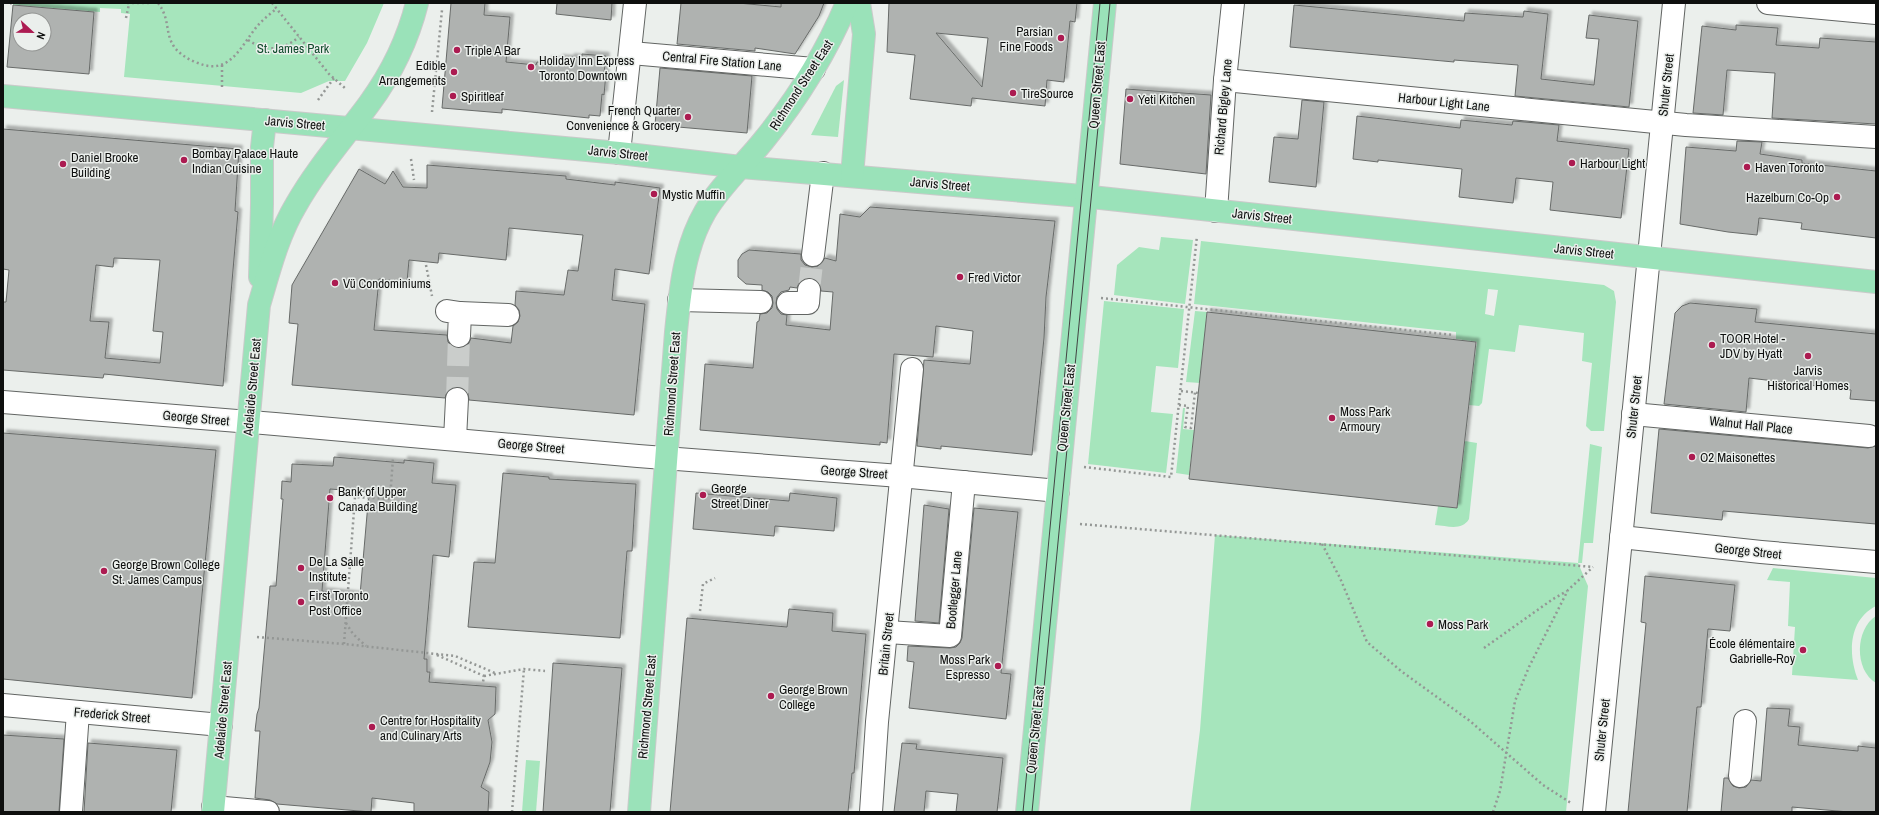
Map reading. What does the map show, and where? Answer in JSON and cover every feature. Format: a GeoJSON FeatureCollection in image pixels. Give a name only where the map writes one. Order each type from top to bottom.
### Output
{"type":"FeatureCollection","features":[{"type":"Feature","properties":{"kind":"main road","name":"Adelaide Street East"},"geometry":{"type":"LineString","coordinates":[[213,810],[259,305],[283,232],[295,206],[329,154],[370,103],[388,75],[402,47],[417,3]]}},
{"type":"Feature","properties":{"kind":"main road","name":"Richmond Street East"},"geometry":{"type":"LineString","coordinates":[[639,812],[679,300],[690,247],[705,212],[786,112],[814,69],[834,35],[846,3]]}},
{"type":"Feature","properties":{"kind":"main road"},"geometry":{"type":"LineString","coordinates":[[852,176],[864,34],[859,3]]}},
{"type":"Feature","properties":{"kind":"main road","name":"Queen Street East"},"geometry":{"type":"LineString","coordinates":[[1027,812],[1105,3]]}},
{"type":"Feature","properties":{"kind":"main road","name":"Jarvis Street"},"geometry":{"type":"LineString","coordinates":[[3,96],[619,153],[741,167],[1086,197],[1876,282]]}},
{"type":"Feature","properties":{"kind":"main road"},"geometry":{"type":"LineString","coordinates":[[259,305],[262,147],[265,120]]}},
{"type":"Feature","properties":{"kind":"street"},"geometry":{"type":"LineString","coordinates":[[619,153],[631,53],[635,3]]}},
{"type":"Feature","properties":{"kind":"street","name":"Richard Bigley Lane"},"geometry":{"type":"LineString","coordinates":[[1216,211],[1225,80],[1233,3]]}},
{"type":"Feature","properties":{"kind":"street","name":"Shuter Street"},"geometry":{"type":"LineString","coordinates":[[1594,812],[1674,3]]}},
{"type":"Feature","properties":{"kind":"street"},"geometry":{"type":"LineString","coordinates":[[1768,3],[1876,13]]}},
{"type":"Feature","properties":{"kind":"street","name":"Central Fire Station Lane"},"geometry":{"type":"LineString","coordinates":[[631,53],[814,69]]}},
{"type":"Feature","properties":{"kind":"street","name":"Harbour Light Lane"},"geometry":{"type":"LineString","coordinates":[[1225,80],[1663,123],[1876,137]]}},
{"type":"Feature","properties":{"kind":"street"},"geometry":{"type":"LineString","coordinates":[[813,255],[823,173]]}},
{"type":"Feature","properties":{"kind":"street"},"geometry":{"type":"LineString","coordinates":[[788,303],[808,303],[809,290]]}},
{"type":"Feature","properties":{"kind":"street"},"geometry":{"type":"LineString","coordinates":[[679,300],[761,302]]}},
{"type":"Feature","properties":{"kind":"street"},"geometry":{"type":"LineString","coordinates":[[459,336],[453,312],[508,315]]}},
{"type":"Feature","properties":{"kind":"street","name":"Britain Street"},"geometry":{"type":"LineString","coordinates":[[871,812],[900,476],[912,369]]}},
{"type":"Feature","properties":{"kind":"street"},"geometry":{"type":"LineString","coordinates":[[455,439],[457,399]]}},
{"type":"Feature","properties":{"kind":"street","name":"George Street"},"geometry":{"type":"LineString","coordinates":[[3,402],[667,458],[900,476],[1058,491]]}},
{"type":"Feature","properties":{"kind":"street","name":"Walnut Hall Place"},"geometry":{"type":"LineString","coordinates":[[1633,414],[1869,436]]}},
{"type":"Feature","properties":{"kind":"street","name":"Bootlegger Lane"},"geometry":{"type":"LineString","coordinates":[[887,632],[950,636],[964,482]]}},
{"type":"Feature","properties":{"kind":"street","name":"George Street"},"geometry":{"type":"LineString","coordinates":[[1621,537],[1876,562]]}},
{"type":"Feature","properties":{"kind":"street","name":"Frederick Street"},"geometry":{"type":"LineString","coordinates":[[3,705],[221,725]]}},
{"type":"Feature","properties":{"kind":"street"},"geometry":{"type":"LineString","coordinates":[[71,812],[78,712]]}},
{"type":"Feature","properties":{"kind":"street"},"geometry":{"type":"LineString","coordinates":[[1740,776],[1745,721]]}},
{"type":"Feature","properties":{"kind":"street"},"geometry":{"type":"LineString","coordinates":[[213,810],[268,812]]}},
{"type":"Feature","properties":{"kind":"path"},"geometry":{"type":"LineString","coordinates":[[126,18],[128,3],[150,3]]}},
{"type":"Feature","properties":{"kind":"path"},"geometry":{"type":"LineString","coordinates":[[158,3],[165,11],[168,35],[175,48],[187,59],[205,66],[222,65],[236,56],[260,23],[276,9]]}},
{"type":"Feature","properties":{"kind":"path"},"geometry":{"type":"LineString","coordinates":[[272,3],[334,78],[346,89]]}},
{"type":"Feature","properties":{"kind":"path"},"geometry":{"type":"LineString","coordinates":[[432,112],[442,10]]}},
{"type":"Feature","properties":{"kind":"path"},"geometry":{"type":"LineString","coordinates":[[248,40],[267,49],[289,45],[299,37]]}},
{"type":"Feature","properties":{"kind":"path"},"geometry":{"type":"LineString","coordinates":[[222,65],[222,90]]}},
{"type":"Feature","properties":{"kind":"path"},"geometry":{"type":"LineString","coordinates":[[318,100],[334,78]]}},
{"type":"Feature","properties":{"kind":"path"},"geometry":{"type":"LineString","coordinates":[[411,159],[414,180]]}},
{"type":"Feature","properties":{"kind":"path"},"geometry":{"type":"LineString","coordinates":[[1084,467],[1171,477],[1198,236]]}},
{"type":"Feature","properties":{"kind":"path"},"geometry":{"type":"LineString","coordinates":[[1101,298],[1190,306],[1453,335]]}},
{"type":"Feature","properties":{"kind":"path"},"geometry":{"type":"LineString","coordinates":[[1179,405],[1188,406],[1185,428],[1191,428],[1197,393],[1181,391]]}},
{"type":"Feature","properties":{"kind":"path"},"geometry":{"type":"LineString","coordinates":[[344,644],[355,497],[390,499],[393,458]]}},
{"type":"Feature","properties":{"kind":"path"},"geometry":{"type":"LineString","coordinates":[[1080,524],[1593,567],[1568,590],[1484,648]]}},
{"type":"Feature","properties":{"kind":"path"},"geometry":{"type":"LineString","coordinates":[[1322,544],[1340,578],[1367,642],[1401,671],[1470,721],[1543,785],[1571,802]]}},
{"type":"Feature","properties":{"kind":"path"},"geometry":{"type":"LineString","coordinates":[[700,611],[703,584],[715,578]]}},
{"type":"Feature","properties":{"kind":"path"},"geometry":{"type":"LineString","coordinates":[[1492,812],[1500,791],[1515,701],[1529,667],[1568,590]]}},
{"type":"Feature","properties":{"kind":"path"},"geometry":{"type":"LineString","coordinates":[[346,622],[353,634],[366,646]]}},
{"type":"Feature","properties":{"kind":"path"},"geometry":{"type":"LineString","coordinates":[[256,637],[366,646],[455,656],[495,673]]}},
{"type":"Feature","properties":{"kind":"path"},"geometry":{"type":"LineString","coordinates":[[435,654],[484,676],[524,669],[545,671]]}},
{"type":"Feature","properties":{"kind":"path"},"geometry":{"type":"LineString","coordinates":[[512,812],[524,669]]}},
{"type":"Feature","properties":{"kind":"path"},"geometry":{"type":"LineString","coordinates":[[483,682],[484,676]]}},
{"type":"Feature","properties":{"kind":"green space","name":"St. James Park"},"geometry":{"type":"Polygon","coordinates":[[[13,3],[384,3],[367,43],[345,81],[329,81],[301,93],[124,77],[130,14],[121,13],[121,9],[100,8],[100,12],[13,5],[13,3]]]}},
{"type":"Feature","properties":{"kind":"green space"},"geometry":{"type":"Polygon","coordinates":[[[844,80],[838,137],[811,135],[836,86],[844,80]]]}},
{"type":"Feature","properties":{"kind":"green space"},"geometry":{"type":"Polygon","coordinates":[[[1161,237],[1193,240],[1185,304],[1114,295],[1117,265],[1139,247],[1159,250],[1161,237]]]}},
{"type":"Feature","properties":{"kind":"green space"},"geometry":{"type":"Polygon","coordinates":[[[1201,241],[1604,285],[1614,291],[1616,302],[1604,431],[1591,431],[1586,426],[1592,363],[1582,361],[1584,333],[1519,325],[1515,352],[1489,349],[1482,403],[1479,406],[1469,405],[1477,342],[1456,339],[1456,332],[1194,304],[1201,241]],[[1488,289],[1485,314],[1494,316],[1498,290],[1488,289]]]}},
{"type":"Feature","properties":{"kind":"green space"},"geometry":{"type":"Polygon","coordinates":[[[1104,301],[1184,309],[1178,368],[1156,366],[1151,412],[1173,414],[1166,473],[1088,464],[1104,301]]]}},
{"type":"Feature","properties":{"kind":"green space"},"geometry":{"type":"Polygon","coordinates":[[[1195,311],[1207,312],[1200,383],[1186,382],[1195,311]]]}},
{"type":"Feature","properties":{"kind":"green space"},"geometry":{"type":"Polygon","coordinates":[[[1183,408],[1185,408],[1183,429],[1194,430],[1189,475],[1176,473],[1183,408]]]}},
{"type":"Feature","properties":{"kind":"green space"},"geometry":{"type":"Polygon","coordinates":[[[1465,441],[1477,443],[1469,519],[1463,525],[1454,527],[1435,525],[1438,506],[1457,508],[1465,441]]]}},
{"type":"Feature","properties":{"kind":"green space"},"geometry":{"type":"Polygon","coordinates":[[[1590,444],[1602,447],[1593,543],[1584,543],[1582,563],[1578,563],[1590,444]]]}},
{"type":"Feature","properties":{"kind":"green space","name":"Moss Park"},"geometry":{"type":"Polygon","coordinates":[[[1215,535],[1578,563],[1588,586],[1566,812],[1190,812],[1200,730],[1215,535]]]}},
{"type":"Feature","properties":{"kind":"green space"},"geometry":{"type":"Polygon","coordinates":[[[1773,568],[1876,578],[1876,606],[1867,612],[1860,620],[1855,629],[1853,639],[1853,660],[1858,680],[1792,675],[1795,627],[1788,626],[1790,582],[1767,580],[1773,568]]]}},
{"type":"Feature","properties":{"kind":"green space"},"geometry":{"type":"Polygon","coordinates":[[[1876,616],[1876,683],[1869,677],[1864,669],[1860,650],[1864,630],[1869,622],[1876,616]]]}},
{"type":"Feature","properties":{"kind":"green space"},"geometry":{"type":"Polygon","coordinates":[[[526,760],[540,761],[536,812],[522,812],[526,760]]]}},
{"type":"Feature","properties":{"kind":"building"},"geometry":{"type":"Polygon","coordinates":[[[451,3],[485,3],[484,15],[510,17],[506,62],[536,65],[537,62],[548,63],[548,60],[559,61],[559,58],[582,58],[582,54],[606,56],[604,95],[602,94],[600,116],[589,115],[589,118],[502,109],[502,113],[442,108],[451,3]]]}},
{"type":"Feature","properties":{"kind":"building"},"geometry":{"type":"Polygon","coordinates":[[[557,3],[612,3],[611,20],[556,14],[557,3]]]}},
{"type":"Feature","properties":{"kind":"building"},"geometry":{"type":"Polygon","coordinates":[[[681,3],[738,3],[781,7],[781,3],[824,3],[819,16],[795,54],[755,48],[755,51],[677,44],[681,3]]]}},
{"type":"Feature","properties":{"kind":"building"},"geometry":{"type":"Polygon","coordinates":[[[889,3],[1077,3],[1075,22],[1070,21],[1064,82],[1047,80],[1045,106],[972,98],[971,106],[910,99],[915,55],[887,52],[889,3]],[[936,33],[982,87],[988,38],[936,33]]]}},
{"type":"Feature","properties":{"kind":"building"},"geometry":{"type":"Polygon","coordinates":[[[13,5],[94,12],[89,74],[7,67],[12,15],[12,52],[52,52],[52,12],[12,12],[13,5]]]}},
{"type":"Feature","properties":{"kind":"building"},"geometry":{"type":"Polygon","coordinates":[[[1294,5],[1464,21],[1465,13],[1523,17],[1524,11],[1548,14],[1541,79],[1594,85],[1599,39],[1586,38],[1589,15],[1638,21],[1629,107],[1515,96],[1518,65],[1454,60],[1454,62],[1290,47],[1294,5]]]}},
{"type":"Feature","properties":{"kind":"building"},"geometry":{"type":"Polygon","coordinates":[[[1736,25],[1778,28],[1776,45],[1819,48],[1820,38],[1876,42],[1876,124],[1772,118],[1775,73],[1727,70],[1723,115],[1693,113],[1702,26],[1736,30],[1736,25]]]}},
{"type":"Feature","properties":{"kind":"building"},"geometry":{"type":"Polygon","coordinates":[[[660,68],[752,76],[747,133],[655,125],[660,68]]]}},
{"type":"Feature","properties":{"kind":"building"},"geometry":{"type":"Polygon","coordinates":[[[1126,89],[1211,95],[1206,174],[1120,164],[1126,89]]]}},
{"type":"Feature","properties":{"kind":"building"},"geometry":{"type":"Polygon","coordinates":[[[1302,100],[1324,102],[1316,187],[1269,182],[1274,137],[1298,139],[1302,100]]]}},
{"type":"Feature","properties":{"kind":"building"},"geometry":{"type":"Polygon","coordinates":[[[1357,116],[1460,128],[1461,120],[1512,125],[1513,121],[1559,125],[1557,141],[1629,149],[1621,218],[1550,210],[1553,182],[1516,178],[1513,203],[1459,197],[1462,169],[1378,160],[1378,162],[1353,159],[1357,116]]]}},
{"type":"Feature","properties":{"kind":"building"},"geometry":{"type":"Polygon","coordinates":[[[3,129],[239,149],[235,211],[238,212],[223,386],[104,374],[103,378],[3,370],[3,302],[6,302],[9,270],[3,269],[3,129]],[[114,258],[113,267],[96,265],[90,321],[109,322],[105,358],[160,363],[163,332],[153,331],[160,260],[114,258]]]}},
{"type":"Feature","properties":{"kind":"building"},"geometry":{"type":"Polygon","coordinates":[[[1737,141],[1762,142],[1760,154],[1802,160],[1802,163],[1876,171],[1876,238],[1801,229],[1802,223],[1759,218],[1757,235],[1680,224],[1686,147],[1736,151],[1737,141]]]}},
{"type":"Feature","properties":{"kind":"building"},"geometry":{"type":"Polygon","coordinates":[[[427,165],[566,176],[566,179],[615,185],[615,182],[660,188],[649,274],[615,269],[612,300],[645,304],[634,415],[469,400],[468,393],[463,388],[458,387],[451,388],[447,392],[445,398],[292,385],[298,324],[289,323],[292,285],[359,169],[385,184],[393,171],[403,187],[427,188],[427,165]],[[509,228],[506,260],[439,253],[438,263],[409,260],[407,282],[379,279],[374,330],[447,335],[448,342],[453,347],[458,348],[465,347],[471,338],[511,343],[513,326],[518,322],[520,316],[519,310],[515,305],[516,291],[564,295],[568,270],[578,271],[583,235],[509,228]]]}},
{"type":"Feature","properties":{"kind":"building"},"geometry":{"type":"Polygon","coordinates":[[[870,207],[1055,221],[1046,297],[1044,338],[1032,455],[941,446],[941,449],[917,446],[924,360],[970,364],[973,331],[936,326],[933,357],[894,354],[887,443],[880,442],[880,445],[700,430],[705,364],[753,368],[757,322],[759,321],[760,314],[767,313],[772,308],[772,296],[768,292],[762,290],[762,285],[746,284],[738,277],[738,260],[742,254],[749,250],[801,254],[801,260],[805,265],[812,267],[818,266],[825,258],[836,261],[840,214],[860,217],[870,207]],[[810,278],[803,279],[797,288],[790,287],[789,290],[781,292],[777,297],[777,309],[781,314],[787,315],[786,325],[830,330],[833,292],[821,291],[820,284],[816,280],[810,278]]]}},
{"type":"Feature","properties":{"kind":"building"},"geometry":{"type":"Polygon","coordinates":[[[1690,303],[1757,309],[1755,322],[1876,334],[1876,401],[1850,399],[1851,390],[1749,378],[1746,412],[1664,404],[1675,313],[1682,306],[1690,303]]]}},
{"type":"Feature","properties":{"kind":"building","name":"Moss Park Armoury"},"geometry":{"type":"Polygon","coordinates":[[[1207,312],[1476,342],[1457,508],[1189,479],[1207,312]]]}},
{"type":"Feature","properties":{"kind":"building"},"geometry":{"type":"Polygon","coordinates":[[[1659,429],[1868,448],[1876,446],[1876,524],[1723,511],[1722,520],[1651,513],[1659,429]]]}},
{"type":"Feature","properties":{"kind":"building","name":"George Brown College St. James Campus"},"geometry":{"type":"Polygon","coordinates":[[[3,433],[216,450],[192,698],[3,679],[3,433]]]}},
{"type":"Feature","properties":{"kind":"building"},"geometry":{"type":"Polygon","coordinates":[[[334,457],[404,463],[404,460],[434,463],[432,483],[456,485],[449,557],[433,555],[424,659],[427,659],[427,672],[430,672],[429,682],[496,687],[495,714],[488,720],[492,742],[490,762],[481,787],[489,792],[488,812],[414,812],[414,803],[372,798],[371,812],[277,804],[270,800],[255,798],[260,731],[255,731],[259,708],[270,586],[276,586],[283,499],[281,499],[282,481],[291,482],[292,464],[333,466],[334,457]],[[330,489],[322,591],[360,595],[369,492],[330,489]]]}},
{"type":"Feature","properties":{"kind":"building"},"geometry":{"type":"Polygon","coordinates":[[[503,473],[549,477],[549,479],[636,484],[632,551],[627,551],[620,638],[468,627],[474,562],[495,563],[503,473]]]}},
{"type":"Feature","properties":{"kind":"building"},"geometry":{"type":"Polygon","coordinates":[[[696,493],[789,501],[790,493],[837,498],[834,531],[775,526],[774,536],[693,529],[696,493]]]}},
{"type":"Feature","properties":{"kind":"building"},"geometry":{"type":"Polygon","coordinates":[[[924,505],[949,509],[939,623],[915,621],[924,505]]]}},
{"type":"Feature","properties":{"kind":"building"},"geometry":{"type":"Polygon","coordinates":[[[974,508],[1018,512],[1001,673],[1011,674],[1006,719],[909,708],[914,662],[907,661],[908,646],[950,648],[956,647],[962,638],[974,508]]]}},
{"type":"Feature","properties":{"kind":"building"},"geometry":{"type":"Polygon","coordinates":[[[1645,576],[1735,585],[1730,631],[1708,629],[1701,707],[1697,707],[1687,812],[1628,812],[1646,623],[1641,622],[1645,576]]]}},
{"type":"Feature","properties":{"kind":"building","name":"George Brown College"},"geometry":{"type":"Polygon","coordinates":[[[789,609],[833,613],[832,631],[866,634],[854,773],[852,773],[848,812],[670,812],[687,618],[787,627],[789,609]]]}},
{"type":"Feature","properties":{"kind":"building"},"geometry":{"type":"Polygon","coordinates":[[[553,663],[622,668],[610,812],[543,812],[553,663]]]}},
{"type":"Feature","properties":{"kind":"building"},"geometry":{"type":"Polygon","coordinates":[[[1767,708],[1790,709],[1788,726],[1800,727],[1798,745],[1858,751],[1858,746],[1876,748],[1876,812],[1849,812],[1792,807],[1792,812],[1721,812],[1724,778],[1728,778],[1733,786],[1739,788],[1746,787],[1751,780],[1761,781],[1767,708]]]}},
{"type":"Feature","properties":{"kind":"building"},"geometry":{"type":"Polygon","coordinates":[[[3,735],[64,739],[59,812],[3,812],[3,735]]]}},
{"type":"Feature","properties":{"kind":"building"},"geometry":{"type":"Polygon","coordinates":[[[88,743],[177,750],[171,812],[84,812],[88,743]]]}},
{"type":"Feature","properties":{"kind":"building"},"geometry":{"type":"Polygon","coordinates":[[[902,743],[917,744],[916,749],[1003,758],[997,812],[956,812],[958,794],[926,791],[924,812],[894,812],[902,743]]]}},
{"type":"Feature","properties":{"kind":"tunnel"},"geometry":{"type":"LineString","coordinates":[[809,290],[813,255]]}},
{"type":"Feature","properties":{"kind":"tunnel"},"geometry":{"type":"LineString","coordinates":[[457,399],[459,336]]}},
{"type":"Feature","properties":{"kind":"tram line"},"geometry":{"type":"LineString","coordinates":[[1023,812],[1100,3]]}},
{"type":"Feature","properties":{"kind":"tram line"},"geometry":{"type":"LineString","coordinates":[[1032,812],[1110,3]]}},
{"type":"Feature","properties":{"kind":"place","name":"Parsian Fine Foods"},"geometry":{"type":"Point","coordinates":[1061,38]}},
{"type":"Feature","properties":{"kind":"place","name":"Triple A Bar"},"geometry":{"type":"Point","coordinates":[457,50]}},
{"type":"Feature","properties":{"kind":"place","name":"Holiday Inn Express Toronto Downtown"},"geometry":{"type":"Point","coordinates":[531,67]}},
{"type":"Feature","properties":{"kind":"place","name":"Edible Arrangements"},"geometry":{"type":"Point","coordinates":[454,72]}},
{"type":"Feature","properties":{"kind":"place","name":"TireSource"},"geometry":{"type":"Point","coordinates":[1013,93]}},
{"type":"Feature","properties":{"kind":"place","name":"Spiritleaf"},"geometry":{"type":"Point","coordinates":[453,96]}},
{"type":"Feature","properties":{"kind":"place","name":"Yeti Kitchen"},"geometry":{"type":"Point","coordinates":[1130,99]}},
{"type":"Feature","properties":{"kind":"place","name":"French Quarter Convenience & Grocery"},"geometry":{"type":"Point","coordinates":[688,117]}},
{"type":"Feature","properties":{"kind":"place","name":"Bombay Palace Haute Indian Cuisine"},"geometry":{"type":"Point","coordinates":[184,160]}},
{"type":"Feature","properties":{"kind":"place","name":"Harbour Light"},"geometry":{"type":"Point","coordinates":[1572,163]}},
{"type":"Feature","properties":{"kind":"place","name":"Daniel Brooke Building"},"geometry":{"type":"Point","coordinates":[63,164]}},
{"type":"Feature","properties":{"kind":"place","name":"Haven Toronto"},"geometry":{"type":"Point","coordinates":[1747,167]}},
{"type":"Feature","properties":{"kind":"place","name":"Mystic Muffin"},"geometry":{"type":"Point","coordinates":[654,194]}},
{"type":"Feature","properties":{"kind":"place","name":"Hazelburn Co-Op"},"geometry":{"type":"Point","coordinates":[1837,197]}},
{"type":"Feature","properties":{"kind":"place","name":"Fred Victor"},"geometry":{"type":"Point","coordinates":[960,277]}},
{"type":"Feature","properties":{"kind":"place","name":"Vü Condominiums"},"geometry":{"type":"Point","coordinates":[335,283]}},
{"type":"Feature","properties":{"kind":"place","name":"TOOR Hotel - JDV by Hyatt"},"geometry":{"type":"Point","coordinates":[1712,345]}},
{"type":"Feature","properties":{"kind":"place","name":"Jarvis Historical Homes"},"geometry":{"type":"Point","coordinates":[1808,356]}},
{"type":"Feature","properties":{"kind":"place","name":"Moss Park Armoury"},"geometry":{"type":"Point","coordinates":[1332,418]}},
{"type":"Feature","properties":{"kind":"place","name":"O2 Maisonettes"},"geometry":{"type":"Point","coordinates":[1692,457]}},
{"type":"Feature","properties":{"kind":"place","name":"George Street Diner"},"geometry":{"type":"Point","coordinates":[703,495]}},
{"type":"Feature","properties":{"kind":"place","name":"Bank of Upper Canada Building"},"geometry":{"type":"Point","coordinates":[330,498]}},
{"type":"Feature","properties":{"kind":"place","name":"De La Salle Institute"},"geometry":{"type":"Point","coordinates":[301,568]}},
{"type":"Feature","properties":{"kind":"place","name":"George Brown College St. James Campus"},"geometry":{"type":"Point","coordinates":[104,571]}},
{"type":"Feature","properties":{"kind":"place","name":"First Toronto Post Office"},"geometry":{"type":"Point","coordinates":[301,602]}},
{"type":"Feature","properties":{"kind":"place","name":"Moss Park"},"geometry":{"type":"Point","coordinates":[1430,624]}},
{"type":"Feature","properties":{"kind":"place","name":"École élémentaire Gabrielle-Roy"},"geometry":{"type":"Point","coordinates":[1803,650]}},
{"type":"Feature","properties":{"kind":"place","name":"Moss Park Espresso"},"geometry":{"type":"Point","coordinates":[998,666]}},
{"type":"Feature","properties":{"kind":"place","name":"George Brown College"},"geometry":{"type":"Point","coordinates":[771,696]}},
{"type":"Feature","properties":{"kind":"place","name":"Centre for Hospitality and Culinary Arts"},"geometry":{"type":"Point","coordinates":[372,727]}}]}
